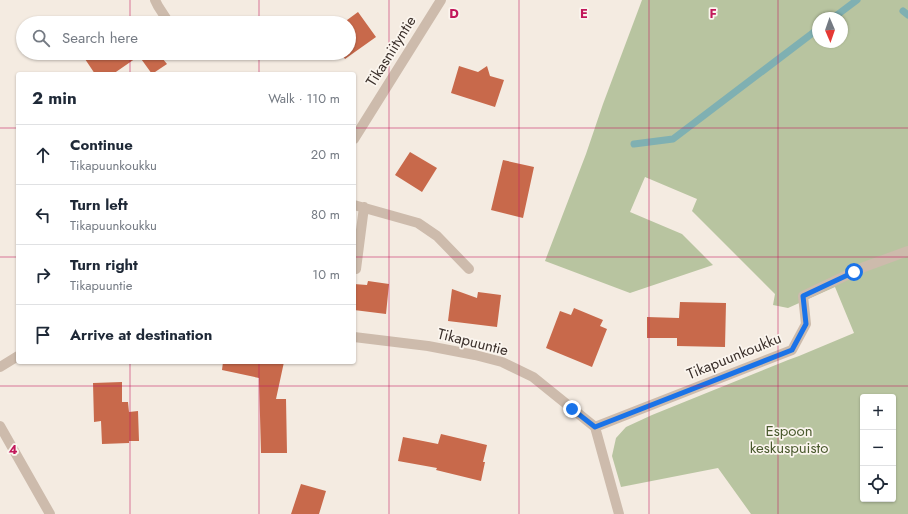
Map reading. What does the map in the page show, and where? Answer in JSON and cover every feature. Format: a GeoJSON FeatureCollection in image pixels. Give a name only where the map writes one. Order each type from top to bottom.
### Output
{"type":"FeatureCollection","features":[{"type":"Feature","properties":{"kind":"street"},"geometry":{"type":"LineString","coordinates":[[154,0],[164,16]]}},
{"type":"Feature","properties":{"kind":"street","name":"Tikasniityntie"},"geometry":{"type":"LineString","coordinates":[[356,136],[441,0]]}},
{"type":"Feature","properties":{"kind":"street"},"geometry":{"type":"LineString","coordinates":[[356,269],[359,206],[418,223],[437,236],[469,268]]}},
{"type":"Feature","properties":{"kind":"street","name":"Tikapuunkoukku"},"geometry":{"type":"LineString","coordinates":[[595,427],[792,350],[806,324],[803,296],[864,267],[908,251]]}},
{"type":"Feature","properties":{"kind":"street","name":"Tikapuuntie"},"geometry":{"type":"LineString","coordinates":[[356,337],[428,346],[502,362],[533,377],[595,427]]}},
{"type":"Feature","properties":{"kind":"street"},"geometry":{"type":"LineString","coordinates":[[0,367],[16,357]]}},
{"type":"Feature","properties":{"kind":"street"},"geometry":{"type":"LineString","coordinates":[[0,426],[50,514]]}},
{"type":"Feature","properties":{"kind":"street"},"geometry":{"type":"LineString","coordinates":[[595,427],[619,514]]}},
{"type":"Feature","properties":{"kind":"green space","name":"Espoon keskuspuisto"},"geometry":{"type":"Polygon","coordinates":[[[642,0],[908,0],[908,514],[751,514],[718,468],[621,487],[612,456],[616,438],[626,427],[854,333],[835,287],[788,308],[773,305],[775,294],[692,211],[697,199],[645,177],[630,212],[682,234],[713,265],[630,293],[545,261],[642,0]]]}},
{"type":"Feature","properties":{"kind":"building"},"geometry":{"type":"Polygon","coordinates":[[[358,12],[376,37],[356,51],[356,16],[353,16],[358,12]]]}},
{"type":"Feature","properties":{"kind":"building"},"geometry":{"type":"Polygon","coordinates":[[[86,60],[133,60],[116,72],[94,72],[86,60]]]}},
{"type":"Feature","properties":{"kind":"building"},"geometry":{"type":"Polygon","coordinates":[[[142,60],[164,60],[167,64],[155,72],[151,72],[142,60]]]}},
{"type":"Feature","properties":{"kind":"building"},"geometry":{"type":"Polygon","coordinates":[[[459,66],[478,72],[487,66],[490,76],[504,80],[495,107],[451,93],[459,66]]]}},
{"type":"Feature","properties":{"kind":"building"},"geometry":{"type":"Polygon","coordinates":[[[410,152],[437,168],[422,192],[395,175],[410,152]]]}},
{"type":"Feature","properties":{"kind":"building"},"geometry":{"type":"Polygon","coordinates":[[[503,160],[534,167],[523,218],[491,210],[503,160]]]}},
{"type":"Feature","properties":{"kind":"building"},"geometry":{"type":"Polygon","coordinates":[[[368,281],[389,284],[386,314],[356,310],[356,284],[367,285],[368,281]]]}},
{"type":"Feature","properties":{"kind":"building"},"geometry":{"type":"Polygon","coordinates":[[[452,289],[477,298],[478,292],[501,295],[497,327],[448,321],[452,289]]]}},
{"type":"Feature","properties":{"kind":"building"},"geometry":{"type":"Polygon","coordinates":[[[680,302],[726,303],[725,347],[677,346],[677,338],[647,338],[647,317],[679,318],[680,302]]]}},
{"type":"Feature","properties":{"kind":"building"},"geometry":{"type":"Polygon","coordinates":[[[574,308],[603,320],[600,326],[607,329],[592,367],[546,348],[560,311],[571,315],[574,308]]]}},
{"type":"Feature","properties":{"kind":"building"},"geometry":{"type":"Polygon","coordinates":[[[223,364],[284,364],[276,399],[286,399],[287,453],[261,453],[259,378],[222,370],[223,364]]]}},
{"type":"Feature","properties":{"kind":"building"},"geometry":{"type":"Polygon","coordinates":[[[122,382],[122,402],[128,402],[129,412],[138,411],[139,441],[102,444],[101,421],[94,422],[93,383],[122,382]]]}},
{"type":"Feature","properties":{"kind":"building"},"geometry":{"type":"Polygon","coordinates":[[[441,434],[487,445],[481,481],[436,470],[437,468],[398,461],[403,437],[438,444],[441,434]]]}},
{"type":"Feature","properties":{"kind":"building"},"geometry":{"type":"Polygon","coordinates":[[[301,484],[326,491],[319,514],[291,514],[301,484]]]}},
{"type":"Feature","properties":{"kind":"waterway"},"geometry":{"type":"LineString","coordinates":[[841,12],[857,0]]}},
{"type":"Feature","properties":{"kind":"waterway"},"geometry":{"type":"LineString","coordinates":[[903,11],[908,15]]}},
{"type":"Feature","properties":{"kind":"waterway"},"geometry":{"type":"LineString","coordinates":[[634,144],[673,139],[812,34]]}},
{"type":"Feature","properties":{"kind":"route"},"geometry":{"type":"LineString","coordinates":[[572,409],[595,427],[792,350],[806,324],[803,296],[854,272]]}}]}
